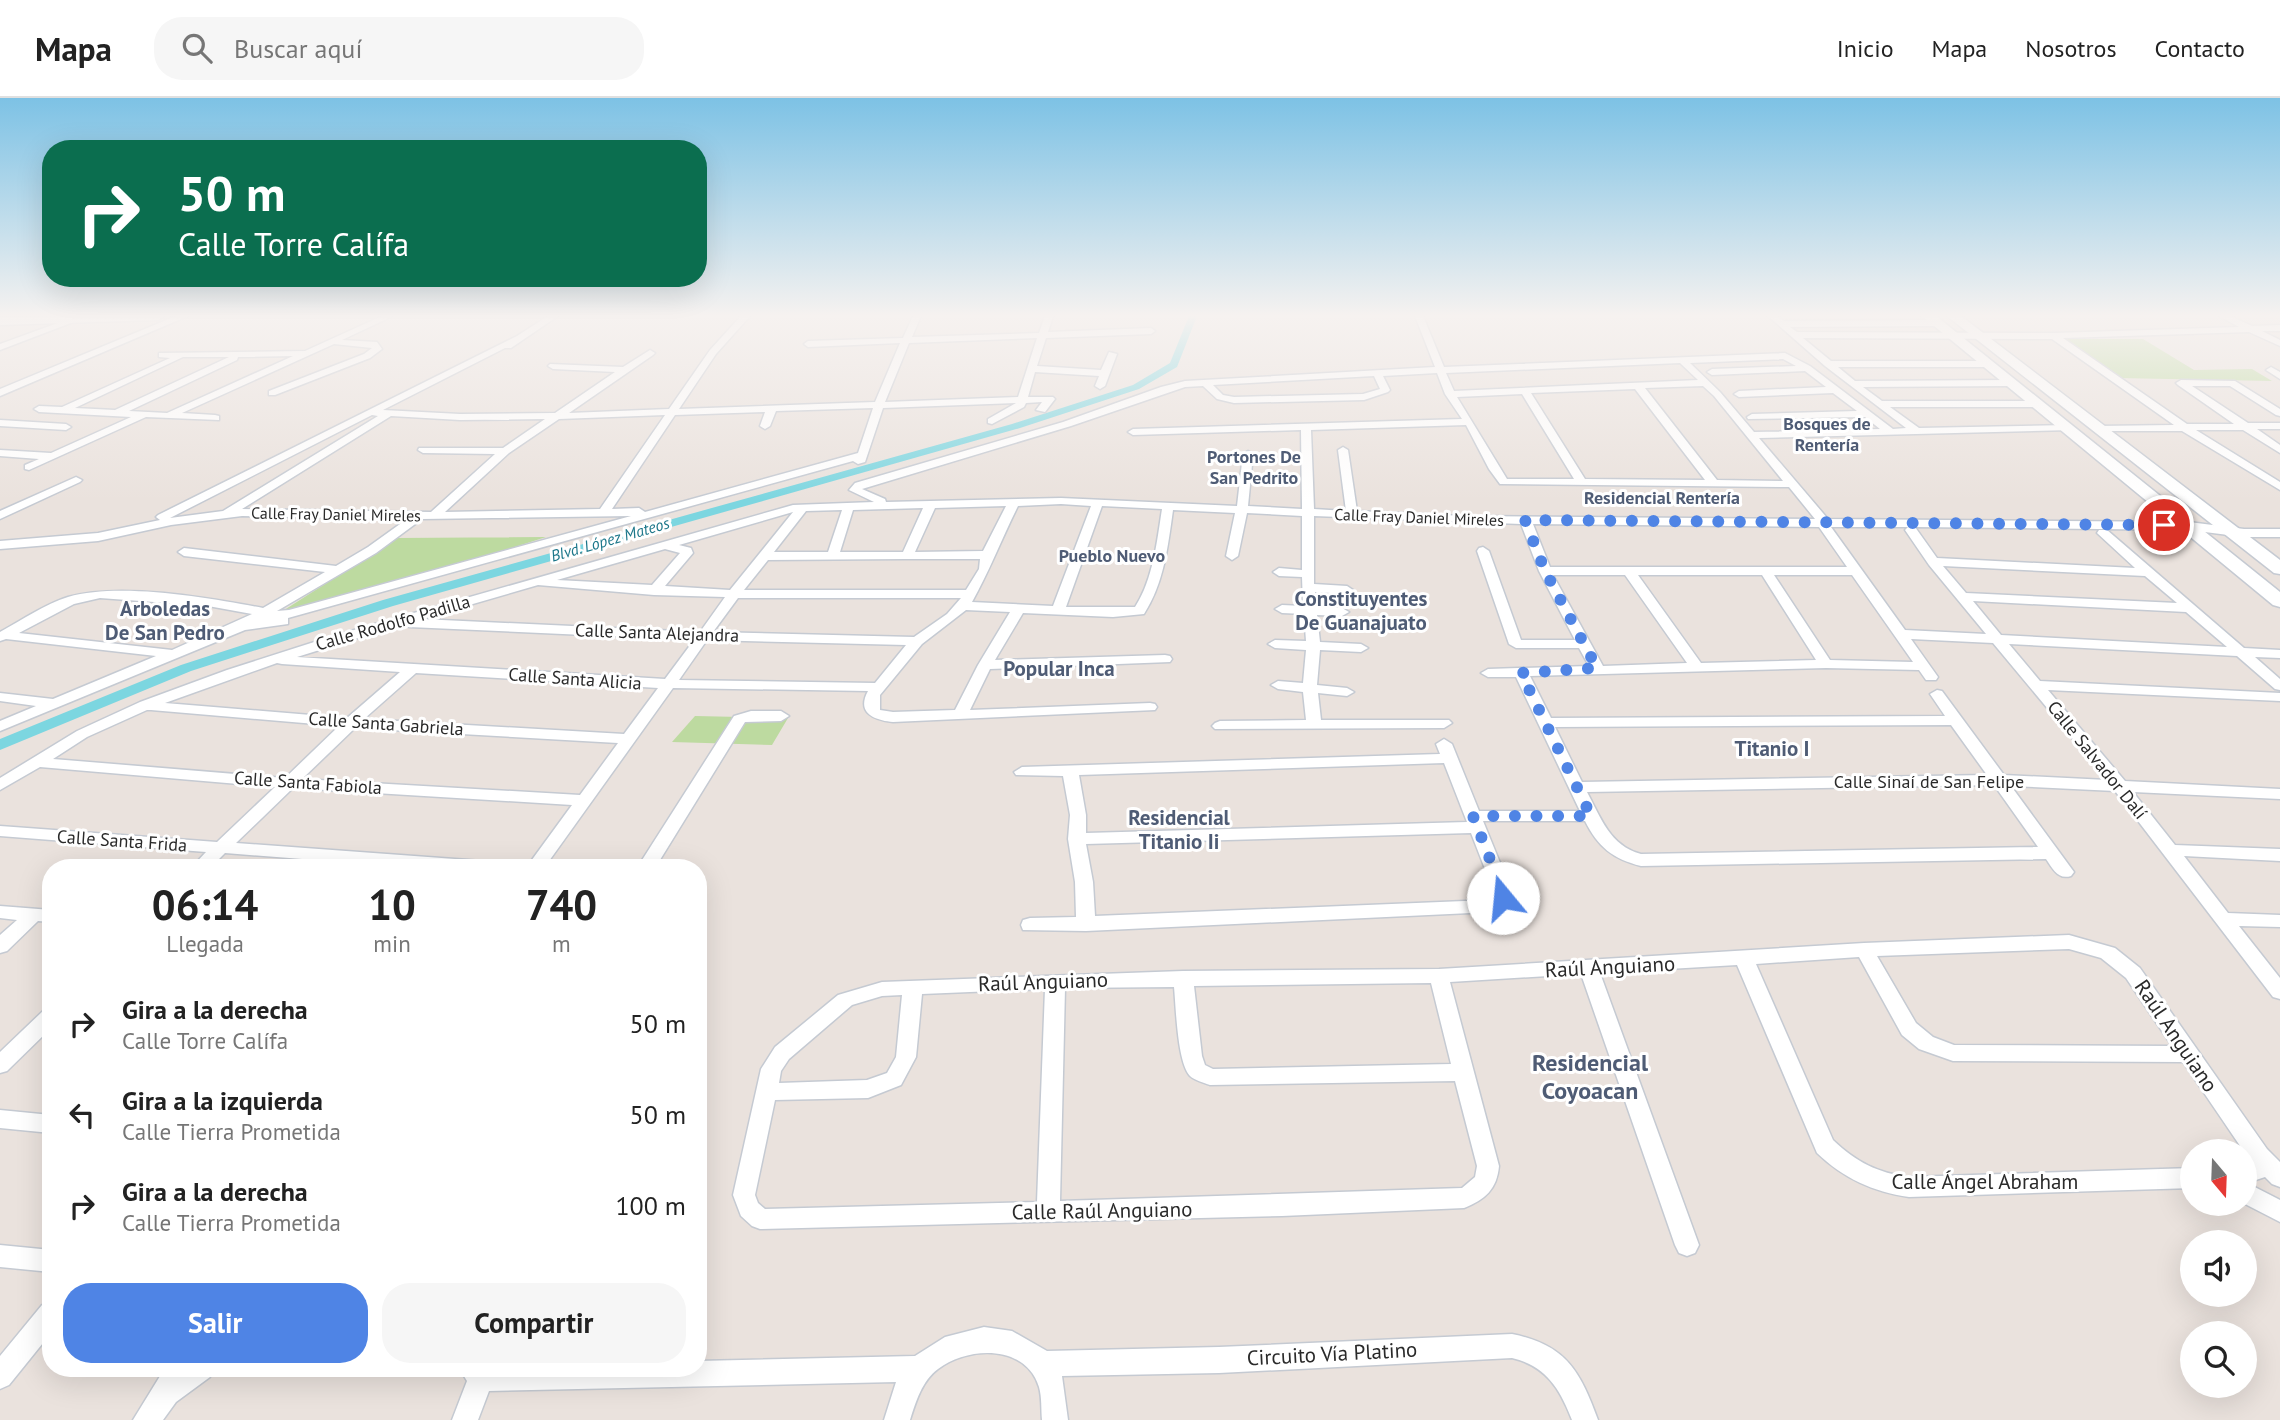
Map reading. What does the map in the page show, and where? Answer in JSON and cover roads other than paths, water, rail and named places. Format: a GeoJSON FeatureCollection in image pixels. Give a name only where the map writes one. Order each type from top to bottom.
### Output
{"type":"FeatureCollection","features":[{"type":"Feature","properties":{"kind":"main road"},"geometry":{"type":"LineString","coordinates":[[2004,378],[2197,529],[2280,601]]}},
{"type":"Feature","properties":{"kind":"main road"},"geometry":{"type":"LineString","coordinates":[[2031,378],[2238,533],[2280,569]]}},
{"type":"Feature","properties":{"kind":"main road"},"geometry":{"type":"LineString","coordinates":[[2197,529],[2238,533]]}},
{"type":"Feature","properties":{"kind":"street"},"geometry":{"type":"LineString","coordinates":[[0,393],[37,378]]}},
{"type":"Feature","properties":{"kind":"street"},"geometry":{"type":"LineString","coordinates":[[60,410],[133,378]]}},
{"type":"Feature","properties":{"kind":"street"},"geometry":{"type":"LineString","coordinates":[[116,413],[191,378]]}},
{"type":"Feature","properties":{"kind":"street"},"geometry":{"type":"LineString","coordinates":[[170,415],[254,378]]}},
{"type":"Feature","properties":{"kind":"street"},"geometry":{"type":"LineString","coordinates":[[272,393],[312,378]]}},
{"type":"Feature","properties":{"kind":"street"},"geometry":{"type":"LineString","coordinates":[[144,526],[438,378]]}},
{"type":"Feature","properties":{"kind":"street"},"geometry":{"type":"LineString","coordinates":[[226,513],[388,414],[454,378]]}},
{"type":"Feature","properties":{"kind":"street"},"geometry":{"type":"LineString","coordinates":[[435,515],[505,451],[613,378]]}},
{"type":"Feature","properties":{"kind":"street"},"geometry":{"type":"LineString","coordinates":[[604,512],[695,378]]}},
{"type":"Feature","properties":{"kind":"street"},"geometry":{"type":"LineString","coordinates":[[862,458],[892,378]]}},
{"type":"Feature","properties":{"kind":"street"},"geometry":{"type":"LineString","coordinates":[[992,421],[1021,402],[1029,378]]}},
{"type":"Feature","properties":{"kind":"street"},"geometry":{"type":"LineString","coordinates":[[1100,386],[1102,378]]}},
{"type":"Feature","properties":{"kind":"street"},"geometry":{"type":"LineString","coordinates":[[890,504],[855,490],[859,485],[1114,409],[1164,389],[1206,383],[1297,378]]}},
{"type":"Feature","properties":{"kind":"street"},"geometry":{"type":"LineString","coordinates":[[1206,383],[1220,397],[1234,400],[1364,397],[1385,390],[1379,378]]}},
{"type":"Feature","properties":{"kind":"street"},"geometry":{"type":"LineString","coordinates":[[1443,378],[1484,453],[1504,482],[1793,484]]}},
{"type":"Feature","properties":{"kind":"street"},"geometry":{"type":"LineString","coordinates":[[1488,673],[1826,664],[1927,672],[1825,525],[1793,484],[1699,378]]}},
{"type":"Feature","properties":{"kind":"street"},"geometry":{"type":"LineString","coordinates":[[1819,378],[1889,431]]}},
{"type":"Feature","properties":{"kind":"street"},"geometry":{"type":"LineString","coordinates":[[1845,378],[1916,431]]}},
{"type":"Feature","properties":{"kind":"street"},"geometry":{"type":"LineString","coordinates":[[2113,378],[2185,428],[2280,487]]}},
{"type":"Feature","properties":{"kind":"street"},"geometry":{"type":"LineString","coordinates":[[2280,413],[2230,383],[2182,382],[2184,387],[2280,450]]}},
{"type":"Feature","properties":{"kind":"street"},"geometry":{"type":"LineString","coordinates":[[1450,394],[1704,383]]}},
{"type":"Feature","properties":{"kind":"street"},"geometry":{"type":"LineString","coordinates":[[1853,384],[2011,383]]}},
{"type":"Feature","properties":{"kind":"street"},"geometry":{"type":"LineString","coordinates":[[1637,386],[1713,483]]}},
{"type":"Feature","properties":{"kind":"street"},"geometry":{"type":"LineString","coordinates":[[1524,390],[1582,483]]}},
{"type":"Feature","properties":{"kind":"street"},"geometry":{"type":"LineString","coordinates":[[1739,394],[1835,390]]}},
{"type":"Feature","properties":{"kind":"street"},"geometry":{"type":"LineString","coordinates":[[369,412],[460,417],[556,416],[772,408],[883,399]]}},
{"type":"Feature","properties":{"kind":"street"},"geometry":{"type":"LineString","coordinates":[[678,401],[883,399],[1021,402],[1044,410],[1065,423]]}},
{"type":"Feature","properties":{"kind":"street"},"geometry":{"type":"LineString","coordinates":[[1879,404],[2037,404]]}},
{"type":"Feature","properties":{"kind":"street"},"geometry":{"type":"LineString","coordinates":[[765,426],[772,408]]}},
{"type":"Feature","properties":{"kind":"street"},"geometry":{"type":"LineString","coordinates":[[39,409],[215,418]]}},
{"type":"Feature","properties":{"kind":"street"},"geometry":{"type":"LineString","coordinates":[[29,467],[145,414]]}},
{"type":"Feature","properties":{"kind":"street"},"geometry":{"type":"LineString","coordinates":[[1752,417],[1866,414]]}},
{"type":"Feature","properties":{"kind":"street"},"geometry":{"type":"LineString","coordinates":[[1992,418],[2008,429]]}},
{"type":"Feature","properties":{"kind":"street"},"geometry":{"type":"LineString","coordinates":[[1936,420],[1951,430]]}},
{"type":"Feature","properties":{"kind":"street"},"geometry":{"type":"LineString","coordinates":[[1133,432],[1469,422]]}},
{"type":"Feature","properties":{"kind":"street"},"geometry":{"type":"LineString","coordinates":[[0,423],[66,427]]}},
{"type":"Feature","properties":{"kind":"street"},"geometry":{"type":"LineString","coordinates":[[1305,426],[1309,456],[1308,581],[1312,646],[1310,687],[1314,723]]}},
{"type":"Feature","properties":{"kind":"street"},"geometry":{"type":"LineString","coordinates":[[2098,429],[2280,426]]}},
{"type":"Feature","properties":{"kind":"street"},"geometry":{"type":"LineString","coordinates":[[1751,435],[2068,428]]}},
{"type":"Feature","properties":{"kind":"street"},"geometry":{"type":"LineString","coordinates":[[422,450],[505,451]]}},
{"type":"Feature","properties":{"kind":"street"},"geometry":{"type":"LineString","coordinates":[[1343,450],[1352,515]]}},
{"type":"Feature","properties":{"kind":"street"},"geometry":{"type":"LineString","coordinates":[[0,453],[53,456]]}},
{"type":"Feature","properties":{"kind":"street"},"geometry":{"type":"LineString","coordinates":[[1232,556],[1242,509],[1248,454]]}},
{"type":"Feature","properties":{"kind":"street"},"geometry":{"type":"LineString","coordinates":[[2,636],[70,601],[100,594],[208,602],[276,615],[290,614],[862,458]]}},
{"type":"Feature","properties":{"kind":"street"},"geometry":{"type":"LineString","coordinates":[[242,626],[330,610],[862,458]]}},
{"type":"Feature","properties":{"kind":"street"},"geometry":{"type":"LineString","coordinates":[[0,515],[76,480]]}},
{"type":"Feature","properties":{"kind":"street"},"geometry":{"type":"LineString","coordinates":[[1014,502],[987,555],[985,569],[967,600],[952,617],[918,641],[873,695],[872,711],[877,716],[893,717],[1150,706]]}},
{"type":"Feature","properties":{"kind":"street"},"geometry":{"type":"LineString","coordinates":[[1058,610],[1098,502]]}},
{"type":"Feature","properties":{"kind":"street","name":"Calle Fray Daniel Mireles"},"geometry":{"type":"LineString","coordinates":[[803,507],[1098,502],[1526,524],[2197,529]]}},
{"type":"Feature","properties":{"kind":"street"},"geometry":{"type":"LineString","coordinates":[[907,556],[932,503]]}},
{"type":"Feature","properties":{"kind":"street"},"geometry":{"type":"LineString","coordinates":[[833,556],[849,505]]}},
{"type":"Feature","properties":{"kind":"street"},"geometry":{"type":"LineString","coordinates":[[533,583],[654,591],[967,600],[1019,609],[1134,613],[1144,605],[1162,544],[1168,506]]}},
{"type":"Feature","properties":{"kind":"street"},"geometry":{"type":"LineString","coordinates":[[541,859],[734,594],[803,507]]}},
{"type":"Feature","properties":{"kind":"street","name":"Calle Rodolfo Padilla"},"geometry":{"type":"LineString","coordinates":[[0,785],[82,734],[145,705],[272,660],[664,544],[783,510],[803,507]]}},
{"type":"Feature","properties":{"kind":"street","name":"Calle Fray Daniel Mireles"},"geometry":{"type":"LineString","coordinates":[[0,545],[87,539],[144,526],[226,513],[419,516],[674,513]]}},
{"type":"Feature","properties":{"kind":"street"},"geometry":{"type":"LineString","coordinates":[[0,726],[242,626],[338,570],[419,516]]}},
{"type":"Feature","properties":{"kind":"street"},"geometry":{"type":"LineString","coordinates":[[1526,524],[1545,571],[1597,668]]}},
{"type":"Feature","properties":{"kind":"street","name":"Calle Fray Daniel Mireles"},"geometry":{"type":"LineString","coordinates":[[1825,525],[1911,530],[2103,533],[2197,529]]}},
{"type":"Feature","properties":{"kind":"street","name":"Calle Salvador Dalí"},"geometry":{"type":"LineString","coordinates":[[1911,530],[1933,562],[2120,786],[2280,992]]}},
{"type":"Feature","properties":{"kind":"street"},"geometry":{"type":"LineString","coordinates":[[2103,533],[2280,685]]}},
{"type":"Feature","properties":{"kind":"street"},"geometry":{"type":"LineString","coordinates":[[2238,533],[2280,533]]}},
{"type":"Feature","properties":{"kind":"street"},"geometry":{"type":"LineString","coordinates":[[654,591],[687,553],[664,544]]}},
{"type":"Feature","properties":{"kind":"street"},"geometry":{"type":"LineString","coordinates":[[1483,551],[1517,645],[1583,644]]}},
{"type":"Feature","properties":{"kind":"street"},"geometry":{"type":"LineString","coordinates":[[184,552],[338,570]]}},
{"type":"Feature","properties":{"kind":"street"},"geometry":{"type":"LineString","coordinates":[[764,556],[987,555]]}},
{"type":"Feature","properties":{"kind":"street"},"geometry":{"type":"LineString","coordinates":[[1933,562],[2150,572]]}},
{"type":"Feature","properties":{"kind":"street"},"geometry":{"type":"LineString","coordinates":[[1628,570],[1696,666]]}},
{"type":"Feature","properties":{"kind":"street"},"geometry":{"type":"LineString","coordinates":[[1765,570],[1826,664]]}},
{"type":"Feature","properties":{"kind":"street"},"geometry":{"type":"LineString","coordinates":[[1545,571],[1856,571]]}},
{"type":"Feature","properties":{"kind":"street"},"geometry":{"type":"LineString","coordinates":[[1279,572],[1347,590]]}},
{"type":"Feature","properties":{"kind":"street"},"geometry":{"type":"LineString","coordinates":[[1962,597],[2189,608]]}},
{"type":"Feature","properties":{"kind":"street"},"geometry":{"type":"LineString","coordinates":[[960,714],[985,665],[1019,609]]}},
{"type":"Feature","properties":{"kind":"street"},"geometry":{"type":"LineString","coordinates":[[1282,609],[1342,612]]}},
{"type":"Feature","properties":{"kind":"street","name":"Calle Santa Alejandra"},"geometry":{"type":"LineString","coordinates":[[396,622],[705,636],[918,641]]}},
{"type":"Feature","properties":{"kind":"street"},"geometry":{"type":"LineString","coordinates":[[1902,634],[2280,654]]}},
{"type":"Feature","properties":{"kind":"street"},"geometry":{"type":"LineString","coordinates":[[2,636],[173,655]]}},
{"type":"Feature","properties":{"kind":"street"},"geometry":{"type":"LineString","coordinates":[[1275,644],[1361,648]]}},
{"type":"Feature","properties":{"kind":"street"},"geometry":{"type":"LineString","coordinates":[[985,665],[1165,659]]}},
{"type":"Feature","properties":{"kind":"street","name":"Calle Santa Alicia"},"geometry":{"type":"LineString","coordinates":[[272,660],[669,684],[879,687]]}},
{"type":"Feature","properties":{"kind":"street"},"geometry":{"type":"LineString","coordinates":[[209,859],[351,723],[413,668]]}},
{"type":"Feature","properties":{"kind":"street"},"geometry":{"type":"LineString","coordinates":[[1521,673],[1591,816],[1608,845],[1620,853],[1641,860],[2050,853]]}},
{"type":"Feature","properties":{"kind":"street"},"geometry":{"type":"LineString","coordinates":[[1278,685],[1347,692]]}},
{"type":"Feature","properties":{"kind":"street"},"geometry":{"type":"LineString","coordinates":[[2037,685],[2280,697]]}},
{"type":"Feature","properties":{"kind":"street"},"geometry":{"type":"LineString","coordinates":[[1937,694],[2065,872]]}},
{"type":"Feature","properties":{"kind":"street"},"geometry":{"type":"LineString","coordinates":[[0,697],[56,704]]}},
{"type":"Feature","properties":{"kind":"street","name":"Calle Santa Gabriela"},"geometry":{"type":"LineString","coordinates":[[145,705],[351,723],[628,739]]}},
{"type":"Feature","properties":{"kind":"street"},"geometry":{"type":"LineString","coordinates":[[652,859],[739,719],[751,716],[781,716]]}},
{"type":"Feature","properties":{"kind":"street"},"geometry":{"type":"LineString","coordinates":[[1546,723],[1955,720]]}},
{"type":"Feature","properties":{"kind":"street"},"geometry":{"type":"LineString","coordinates":[[1220,726],[1444,723]]}},
{"type":"Feature","properties":{"kind":"street"},"geometry":{"type":"LineString","coordinates":[[1022,772],[1447,751],[1503,892],[1498,903],[1476,908],[1030,925]]}},
{"type":"Feature","properties":{"kind":"street","name":"Calle Santa Fabiola"},"geometry":{"type":"LineString","coordinates":[[34,762],[288,783],[583,800]]}},
{"type":"Feature","properties":{"kind":"street"},"geometry":{"type":"LineString","coordinates":[[1070,771],[1078,814],[1077,839],[1084,882],[1086,923]]}},
{"type":"Feature","properties":{"kind":"street","name":"Calle Sinaí de San Felipe"},"geometry":{"type":"LineString","coordinates":[[1577,788],[1999,780],[2280,794]]}},
{"type":"Feature","properties":{"kind":"street"},"geometry":{"type":"LineString","coordinates":[[1077,839],[1591,816]]}},
{"type":"Feature","properties":{"kind":"street","name":"Calle Santa Frida"},"geometry":{"type":"LineString","coordinates":[[0,831],[372,859]]}},
{"type":"Feature","properties":{"kind":"street"},"geometry":{"type":"LineString","coordinates":[[2169,850],[2280,855]]}},
{"type":"Feature","properties":{"kind":"street"},"geometry":{"type":"LineString","coordinates":[[0,912],[42,916]]}},
{"type":"Feature","properties":{"kind":"street"},"geometry":{"type":"LineString","coordinates":[[0,946],[42,916]]}},
{"type":"Feature","properties":{"kind":"street"},"geometry":{"type":"LineString","coordinates":[[2223,919],[2280,921]]}},
{"type":"Feature","properties":{"kind":"street","name":"Raúl Anguiano"},"geometry":{"type":"LineString","coordinates":[[845,1000],[863,992],[913,987],[1183,978],[1439,976],[1589,969],[1864,950],[2068,942],[2093,947],[2114,957],[2133,972],[2187,1054],[2274,1171]]}},
{"type":"Feature","properties":{"kind":"street"},"geometry":{"type":"LineString","coordinates":[[1864,950],[1909,1029],[1926,1043],[1953,1053],[2187,1054]]}},
{"type":"Feature","properties":{"kind":"street","name":"Calle Ángel Abraham"},"geometry":{"type":"LineString","coordinates":[[1744,958],[1825,1146],[1840,1162],[1858,1174],[1888,1185],[1909,1187],[2180,1178]]}},
{"type":"Feature","properties":{"kind":"street"},"geometry":{"type":"LineString","coordinates":[[1589,969],[1687,1245]]}},
{"type":"Feature","properties":{"kind":"street","name":"Calle Raúl Anguiano"},"geometry":{"type":"LineString","coordinates":[[845,1000],[782,1053],[771,1069],[744,1195],[749,1209],[760,1219],[1282,1206],[1464,1198],[1479,1190],[1485,1183],[1488,1166],[1439,976]]}},
{"type":"Feature","properties":{"kind":"street"},"geometry":{"type":"LineString","coordinates":[[1183,978],[1192,1056],[1197,1070],[1210,1077],[1465,1072]]}},
{"type":"Feature","properties":{"kind":"street"},"geometry":{"type":"LineString","coordinates":[[1048,1212],[1055,981]]}},
{"type":"Feature","properties":{"kind":"street"},"geometry":{"type":"LineString","coordinates":[[766,1093],[868,1089],[894,1079],[906,1057],[913,987]]}},
{"type":"Feature","properties":{"kind":"street"},"geometry":{"type":"LineString","coordinates":[[0,1065],[42,1024]]}},
{"type":"Feature","properties":{"kind":"street"},"geometry":{"type":"LineString","coordinates":[[0,1119],[42,1123]]}},
{"type":"Feature","properties":{"kind":"street"},"geometry":{"type":"LineString","coordinates":[[2258,1199],[2280,1212]]}},
{"type":"Feature","properties":{"kind":"street"},"geometry":{"type":"LineString","coordinates":[[0,1255],[42,1260]]}},
{"type":"Feature","properties":{"kind":"street"},"geometry":{"type":"LineString","coordinates":[[0,1376],[42,1323]]}},
{"type":"Feature","properties":{"kind":"street"},"geometry":{"type":"LineString","coordinates":[[897,1420],[898,1407],[906,1387],[918,1369],[936,1353],[958,1342],[981,1338],[1004,1340],[1024,1349],[1041,1364],[1052,1384],[1056,1406],[1055,1420]]}},
{"type":"Feature","properties":{"kind":"street","name":"Circuito Vía Platino"},"geometry":{"type":"LineString","coordinates":[[1041,1364],[1219,1360],[1512,1346],[1538,1351],[1557,1365],[1585,1420]]}},
{"type":"Feature","properties":{"kind":"street"},"geometry":{"type":"LineString","coordinates":[[707,1371],[918,1369]]}},
{"type":"Feature","properties":{"kind":"street"},"geometry":{"type":"LineString","coordinates":[[146,1420],[167,1393],[174,1377]]}},
{"type":"Feature","properties":{"kind":"street"},"geometry":{"type":"LineString","coordinates":[[167,1393],[189,1377]]}},
{"type":"Feature","properties":{"kind":"street"},"geometry":{"type":"LineString","coordinates":[[465,1420],[475,1377]]}},
{"type":"Feature","properties":{"kind":"waterway","name":"Blvd. López Mateos"},"geometry":{"type":"LineString","coordinates":[[0,745],[186,668],[388,603],[1016,426],[1136,387],[1152,378]]}},
{"type":"Feature","properties":{"kind":"district","name":"Bosques de Rentería"},"geometry":{"type":"Point","coordinates":[1827,434]}},
{"type":"Feature","properties":{"kind":"district","name":"Portones De San Pedrito"},"geometry":{"type":"Point","coordinates":[1254,467]}},
{"type":"Feature","properties":{"kind":"district","name":"Residencial Rentería"},"geometry":{"type":"Point","coordinates":[1662,498]}},
{"type":"Feature","properties":{"kind":"district","name":"Pueblo Nuevo"},"geometry":{"type":"Point","coordinates":[1112,556]}},
{"type":"Feature","properties":{"kind":"district","name":"Constituyentes De Guanajuato"},"geometry":{"type":"Point","coordinates":[1361,611]}},
{"type":"Feature","properties":{"kind":"district","name":"Arboledas De San Pedro"},"geometry":{"type":"Point","coordinates":[165,621]}},
{"type":"Feature","properties":{"kind":"district","name":"Popular Inca"},"geometry":{"type":"Point","coordinates":[1059,669]}},
{"type":"Feature","properties":{"kind":"district","name":"Titanio I"},"geometry":{"type":"Point","coordinates":[1772,749]}},
{"type":"Feature","properties":{"kind":"district","name":"Residencial Titanio Ii"},"geometry":{"type":"Point","coordinates":[1179,830]}},
{"type":"Feature","properties":{"kind":"district","name":"Residencial Coyoacan"},"geometry":{"type":"Point","coordinates":[1590,1077]}}]}
